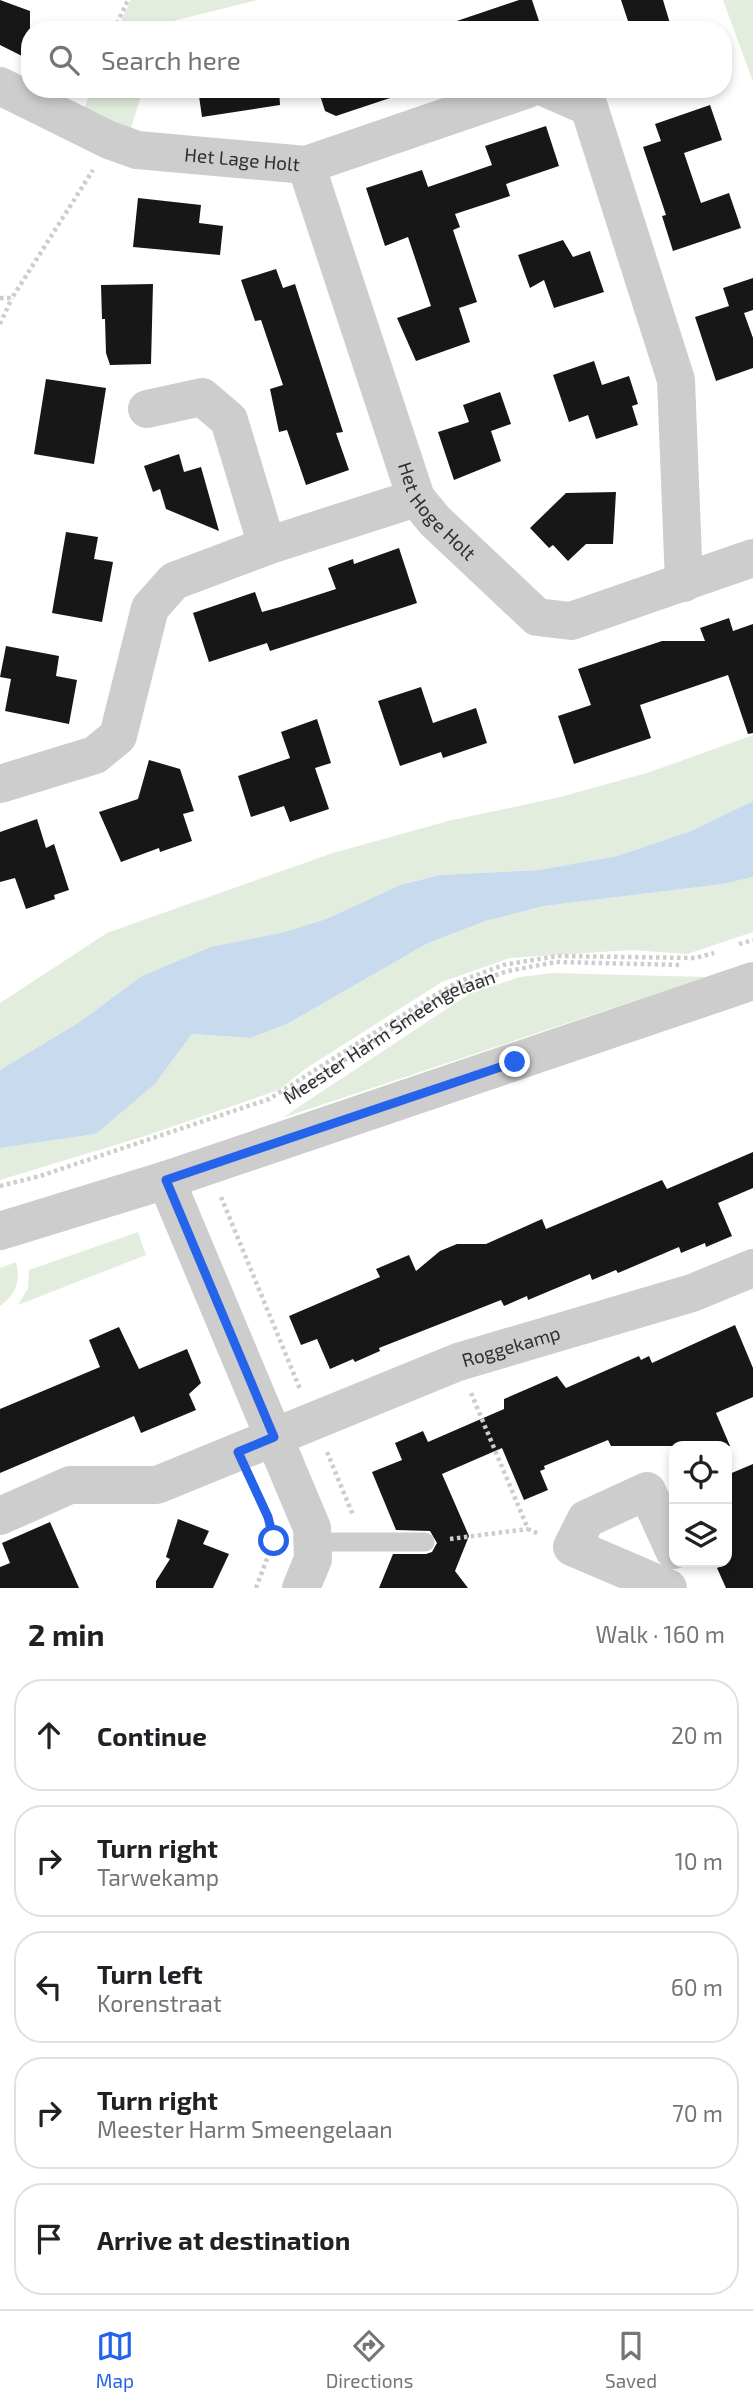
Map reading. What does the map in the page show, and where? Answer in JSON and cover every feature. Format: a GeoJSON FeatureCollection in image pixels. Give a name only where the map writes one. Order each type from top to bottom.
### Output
{"type":"FeatureCollection","features":[{"type":"Feature","properties":{"kind":"street","name":"Het Lage Holt"},"geometry":{"type":"LineString","coordinates":[[0,86],[21,97]]}},
{"type":"Feature","properties":{"kind":"street","name":"Het Lage Holt"},"geometry":{"type":"LineString","coordinates":[[24,98],[109,141],[137,149],[306,165],[502,98]]}},
{"type":"Feature","properties":{"kind":"street"},"geometry":{"type":"LineString","coordinates":[[568,98],[589,107],[676,380],[684,583]]}},
{"type":"Feature","properties":{"kind":"street","name":"Het Hoge Holt"},"geometry":{"type":"LineString","coordinates":[[306,165],[416,498],[435,521],[537,617],[570,621],[753,558]]}},
{"type":"Feature","properties":{"kind":"street"},"geometry":{"type":"LineString","coordinates":[[147,409],[202,397],[229,420],[267,546]]}},
{"type":"Feature","properties":{"kind":"street"},"geometry":{"type":"LineString","coordinates":[[0,785],[95,755],[118,736],[150,608],[174,581],[267,546],[416,498]]}},
{"type":"Feature","properties":{"kind":"street","name":"Meester Harm Smeengelaan"},"geometry":{"type":"LineString","coordinates":[[0,1231],[166,1180],[753,981]]}},
{"type":"Feature","properties":{"kind":"street"},"geometry":{"type":"LineString","coordinates":[[166,1180],[312,1528],[313,1559],[301,1588]]}},
{"type":"Feature","properties":{"kind":"street","name":"Roggekamp"},"geometry":{"type":"LineString","coordinates":[[0,1516],[70,1485],[157,1485],[458,1362],[692,1293],[753,1268]]}},
{"type":"Feature","properties":{"kind":"street"},"geometry":{"type":"LineString","coordinates":[[668,1588],[572,1547],[586,1519],[647,1490],[669,1538]]}},
{"type":"Feature","properties":{"kind":"street"},"geometry":{"type":"LineString","coordinates":[[678,1588],[682,1567]]}},
{"type":"Feature","properties":{"kind":"lane"},"geometry":{"type":"LineString","coordinates":[[313,1542],[425,1542]]}},
{"type":"Feature","properties":{"kind":"path"},"geometry":{"type":"LineString","coordinates":[[118,21],[128,0]]}},
{"type":"Feature","properties":{"kind":"path"},"geometry":{"type":"LineString","coordinates":[[0,324],[12,298],[62,223],[109,141]]}},
{"type":"Feature","properties":{"kind":"path"},"geometry":{"type":"LineString","coordinates":[[0,298],[12,298]]}},
{"type":"Feature","properties":{"kind":"path"},"geometry":{"type":"LineString","coordinates":[[733,946],[753,940]]}},
{"type":"Feature","properties":{"kind":"path"},"geometry":{"type":"LineString","coordinates":[[0,1186],[40,1176],[269,1099],[428,999],[458,982],[503,965],[558,956],[695,958],[723,950]]}},
{"type":"Feature","properties":{"kind":"path","name":"Meester Harm Smeengelaan"},"geometry":{"type":"LineString","coordinates":[[276,1105],[450,991],[496,975],[555,962],[691,965]]}},
{"type":"Feature","properties":{"kind":"path"},"geometry":{"type":"LineString","coordinates":[[458,1362],[528,1530]]}},
{"type":"Feature","properties":{"kind":"path"},"geometry":{"type":"LineString","coordinates":[[256,1588],[274,1541],[271,1529]]}},
{"type":"Feature","properties":{"kind":"path"},"geometry":{"type":"LineString","coordinates":[[425,1542],[528,1530],[572,1547]]}},
{"type":"Feature","properties":{"kind":"green space"},"geometry":{"type":"Polygon","coordinates":[[[131,0],[258,0],[173,21],[121,21],[131,0]]]}},
{"type":"Feature","properties":{"kind":"green space"},"geometry":{"type":"Polygon","coordinates":[[[723,0],[753,0],[753,82],[732,21],[723,0]]]}},
{"type":"Feature","properties":{"kind":"green space"},"geometry":{"type":"Polygon","coordinates":[[[88,98],[140,98],[129,135],[82,113],[88,98]]]}},
{"type":"Feature","properties":{"kind":"green space"},"geometry":{"type":"Polygon","coordinates":[[[753,735],[753,801],[691,831],[617,856],[538,870],[440,875],[400,885],[326,919],[140,977],[81,1021],[0,1070],[0,1003],[107,933],[333,853],[448,821],[560,797],[647,773],[753,735]]]}},
{"type":"Feature","properties":{"kind":"green space"},"geometry":{"type":"Polygon","coordinates":[[[753,877],[753,932],[687,954],[632,950],[510,958],[442,982],[305,1069],[279,1090],[145,1136],[0,1180],[0,1148],[96,1134],[155,1084],[192,1034],[250,1038],[287,1024],[428,943],[486,921],[544,906],[723,884],[753,877]]]}},
{"type":"Feature","properties":{"kind":"green space"},"geometry":{"type":"Polygon","coordinates":[[[553,973],[706,977],[282,1118],[469,994],[520,977],[553,973]]]}},
{"type":"Feature","properties":{"kind":"green space"},"geometry":{"type":"Polygon","coordinates":[[[138,1232],[146,1255],[18,1305],[28,1288],[29,1270],[138,1232]]]}},
{"type":"Feature","properties":{"kind":"green space"},"geometry":{"type":"Polygon","coordinates":[[[16,1262],[16,1287],[0,1306],[0,1268],[16,1262]]]}},
{"type":"Feature","properties":{"kind":"water"},"geometry":{"type":"Polygon","coordinates":[[[753,801],[753,877],[723,884],[544,906],[486,921],[428,943],[287,1024],[250,1038],[192,1034],[155,1084],[96,1134],[0,1148],[0,1070],[81,1021],[140,977],[211,947],[281,933],[326,919],[400,885],[440,875],[538,870],[617,856],[691,831],[753,801]]]}},
{"type":"Feature","properties":{"kind":"building"},"geometry":{"type":"Polygon","coordinates":[[[0,0],[30,11],[30,21],[21,21],[21,56],[0,45],[0,0]]]}},
{"type":"Feature","properties":{"kind":"building"},"geometry":{"type":"Polygon","coordinates":[[[519,0],[532,0],[539,21],[457,21],[519,0]]]}},
{"type":"Feature","properties":{"kind":"building"},"geometry":{"type":"Polygon","coordinates":[[[621,0],[663,0],[669,21],[628,21],[621,0]]]}},
{"type":"Feature","properties":{"kind":"building"},"geometry":{"type":"Polygon","coordinates":[[[199,98],[280,98],[280,105],[202,117],[199,98]]]}},
{"type":"Feature","properties":{"kind":"building"},"geometry":{"type":"Polygon","coordinates":[[[321,98],[390,98],[336,116],[325,111],[321,98]]]}},
{"type":"Feature","properties":{"kind":"building"},"geometry":{"type":"Polygon","coordinates":[[[710,105],[722,140],[684,153],[701,203],[729,193],[741,228],[673,251],[662,216],[666,215],[643,147],[661,141],[655,124],[710,105]]]}},
{"type":"Feature","properties":{"kind":"building"},"geometry":{"type":"Polygon","coordinates":[[[546,126],[559,166],[506,184],[510,196],[455,214],[460,227],[453,230],[477,302],[459,308],[470,342],[416,361],[397,318],[431,306],[408,237],[385,246],[366,188],[422,170],[428,187],[492,165],[485,146],[546,126]]]}},
{"type":"Feature","properties":{"kind":"building"},"geometry":{"type":"Polygon","coordinates":[[[138,198],[201,205],[199,223],[223,226],[220,255],[133,247],[138,198]]]}},
{"type":"Feature","properties":{"kind":"building"},"geometry":{"type":"Polygon","coordinates":[[[563,240],[573,257],[590,251],[604,292],[554,308],[544,280],[530,288],[518,255],[563,240]]]}},
{"type":"Feature","properties":{"kind":"building"},"geometry":{"type":"Polygon","coordinates":[[[276,269],[283,288],[295,284],[343,432],[336,433],[349,470],[306,485],[287,430],[279,432],[270,389],[283,385],[261,320],[255,321],[241,280],[276,269]]]}},
{"type":"Feature","properties":{"kind":"building"},"geometry":{"type":"Polygon","coordinates":[[[753,278],[753,310],[744,313],[753,338],[753,368],[716,381],[695,317],[729,306],[723,288],[753,278]]]}},
{"type":"Feature","properties":{"kind":"building"},"geometry":{"type":"Polygon","coordinates":[[[153,284],[151,364],[110,365],[106,353],[105,319],[102,319],[101,285],[153,284]]]}},
{"type":"Feature","properties":{"kind":"building"},"geometry":{"type":"Polygon","coordinates":[[[594,361],[602,385],[629,376],[638,404],[632,406],[638,425],[596,439],[588,415],[569,422],[553,375],[594,361]]]}},
{"type":"Feature","properties":{"kind":"building"},"geometry":{"type":"Polygon","coordinates":[[[46,379],[106,388],[94,464],[34,454],[46,379]]]}},
{"type":"Feature","properties":{"kind":"building"},"geometry":{"type":"Polygon","coordinates":[[[500,392],[511,424],[491,431],[501,461],[454,480],[438,432],[469,422],[463,405],[500,392]]]}},
{"type":"Feature","properties":{"kind":"building"},"geometry":{"type":"Polygon","coordinates":[[[179,454],[184,472],[201,467],[219,531],[166,509],[160,489],[153,492],[144,466],[179,454]]]}},
{"type":"Feature","properties":{"kind":"building"},"geometry":{"type":"Polygon","coordinates":[[[616,492],[613,544],[586,544],[568,561],[553,545],[549,548],[530,528],[566,493],[616,492]]]}},
{"type":"Feature","properties":{"kind":"building"},"geometry":{"type":"Polygon","coordinates":[[[66,532],[98,537],[94,559],[113,562],[102,622],[52,613],[66,532]]]}},
{"type":"Feature","properties":{"kind":"building"},"geometry":{"type":"Polygon","coordinates":[[[399,548],[417,603],[270,651],[267,643],[209,662],[193,613],[255,592],[262,612],[280,607],[336,589],[328,568],[353,559],[354,564],[399,548]]]}},
{"type":"Feature","properties":{"kind":"building"},"geometry":{"type":"Polygon","coordinates":[[[729,618],[733,631],[753,624],[753,733],[748,734],[728,675],[640,705],[651,738],[574,764],[558,716],[591,705],[578,669],[662,641],[705,641],[700,628],[729,618]]]}},
{"type":"Feature","properties":{"kind":"building"},"geometry":{"type":"Polygon","coordinates":[[[6,646],[59,656],[56,676],[77,680],[69,724],[5,711],[11,679],[0,677],[6,646]]]}},
{"type":"Feature","properties":{"kind":"building"},"geometry":{"type":"Polygon","coordinates":[[[421,687],[433,723],[476,708],[487,743],[443,758],[441,752],[400,766],[378,701],[421,687]]]}},
{"type":"Feature","properties":{"kind":"building"},"geometry":{"type":"Polygon","coordinates":[[[317,719],[331,763],[315,768],[329,809],[290,822],[284,806],[251,817],[238,776],[290,758],[281,732],[317,719]]]}},
{"type":"Feature","properties":{"kind":"building"},"geometry":{"type":"Polygon","coordinates":[[[149,760],[180,769],[194,811],[183,814],[192,841],[160,852],[159,848],[121,862],[99,812],[138,799],[149,760]]]}},
{"type":"Feature","properties":{"kind":"building"},"geometry":{"type":"Polygon","coordinates":[[[37,819],[46,848],[54,844],[69,890],[54,895],[55,899],[26,909],[15,878],[0,882],[0,832],[37,819]]]}},
{"type":"Feature","properties":{"kind":"building"},"geometry":{"type":"Polygon","coordinates":[[[753,1152],[753,1188],[718,1203],[732,1236],[706,1247],[705,1243],[681,1253],[679,1247],[618,1273],[616,1270],[592,1280],[590,1274],[528,1300],[527,1296],[504,1306],[501,1300],[379,1348],[380,1351],[355,1362],[353,1359],[330,1369],[317,1339],[301,1345],[289,1316],[380,1277],[376,1269],[409,1255],[416,1271],[440,1251],[457,1244],[486,1244],[542,1219],[546,1229],[662,1180],[667,1189],[753,1152]]]}},
{"type":"Feature","properties":{"kind":"building"},"geometry":{"type":"Polygon","coordinates":[[[735,1325],[753,1368],[753,1397],[716,1413],[728,1441],[669,1441],[669,1446],[611,1446],[608,1440],[544,1466],[545,1469],[540,1471],[548,1490],[524,1500],[502,1448],[442,1474],[469,1536],[455,1571],[468,1588],[379,1588],[393,1554],[426,1554],[432,1552],[437,1543],[430,1531],[396,1530],[372,1472],[402,1460],[395,1443],[423,1431],[428,1442],[504,1409],[504,1399],[557,1376],[566,1388],[639,1356],[641,1360],[649,1356],[652,1363],[735,1325]]]}},
{"type":"Feature","properties":{"kind":"building"},"geometry":{"type":"Polygon","coordinates":[[[119,1327],[139,1369],[187,1349],[201,1383],[189,1394],[196,1410],[141,1433],[134,1416],[0,1473],[0,1409],[100,1367],[89,1340],[119,1327]]]}},
{"type":"Feature","properties":{"kind":"building"},"geometry":{"type":"Polygon","coordinates":[[[753,1464],[753,1588],[726,1588],[717,1568],[732,1567],[732,1473],[753,1464]]]}},
{"type":"Feature","properties":{"kind":"building"},"geometry":{"type":"Polygon","coordinates":[[[178,1519],[209,1531],[203,1544],[229,1554],[213,1588],[156,1588],[156,1581],[170,1559],[166,1557],[178,1519]]]}},
{"type":"Feature","properties":{"kind":"building"},"geometry":{"type":"Polygon","coordinates":[[[50,1522],[79,1588],[0,1588],[0,1567],[10,1563],[2,1543],[50,1522]]]}},
{"type":"Feature","properties":{"kind":"route"},"geometry":{"type":"LineString","coordinates":[[274,1541],[268,1517],[238,1452],[274,1437],[166,1180],[515,1062]]}}]}
